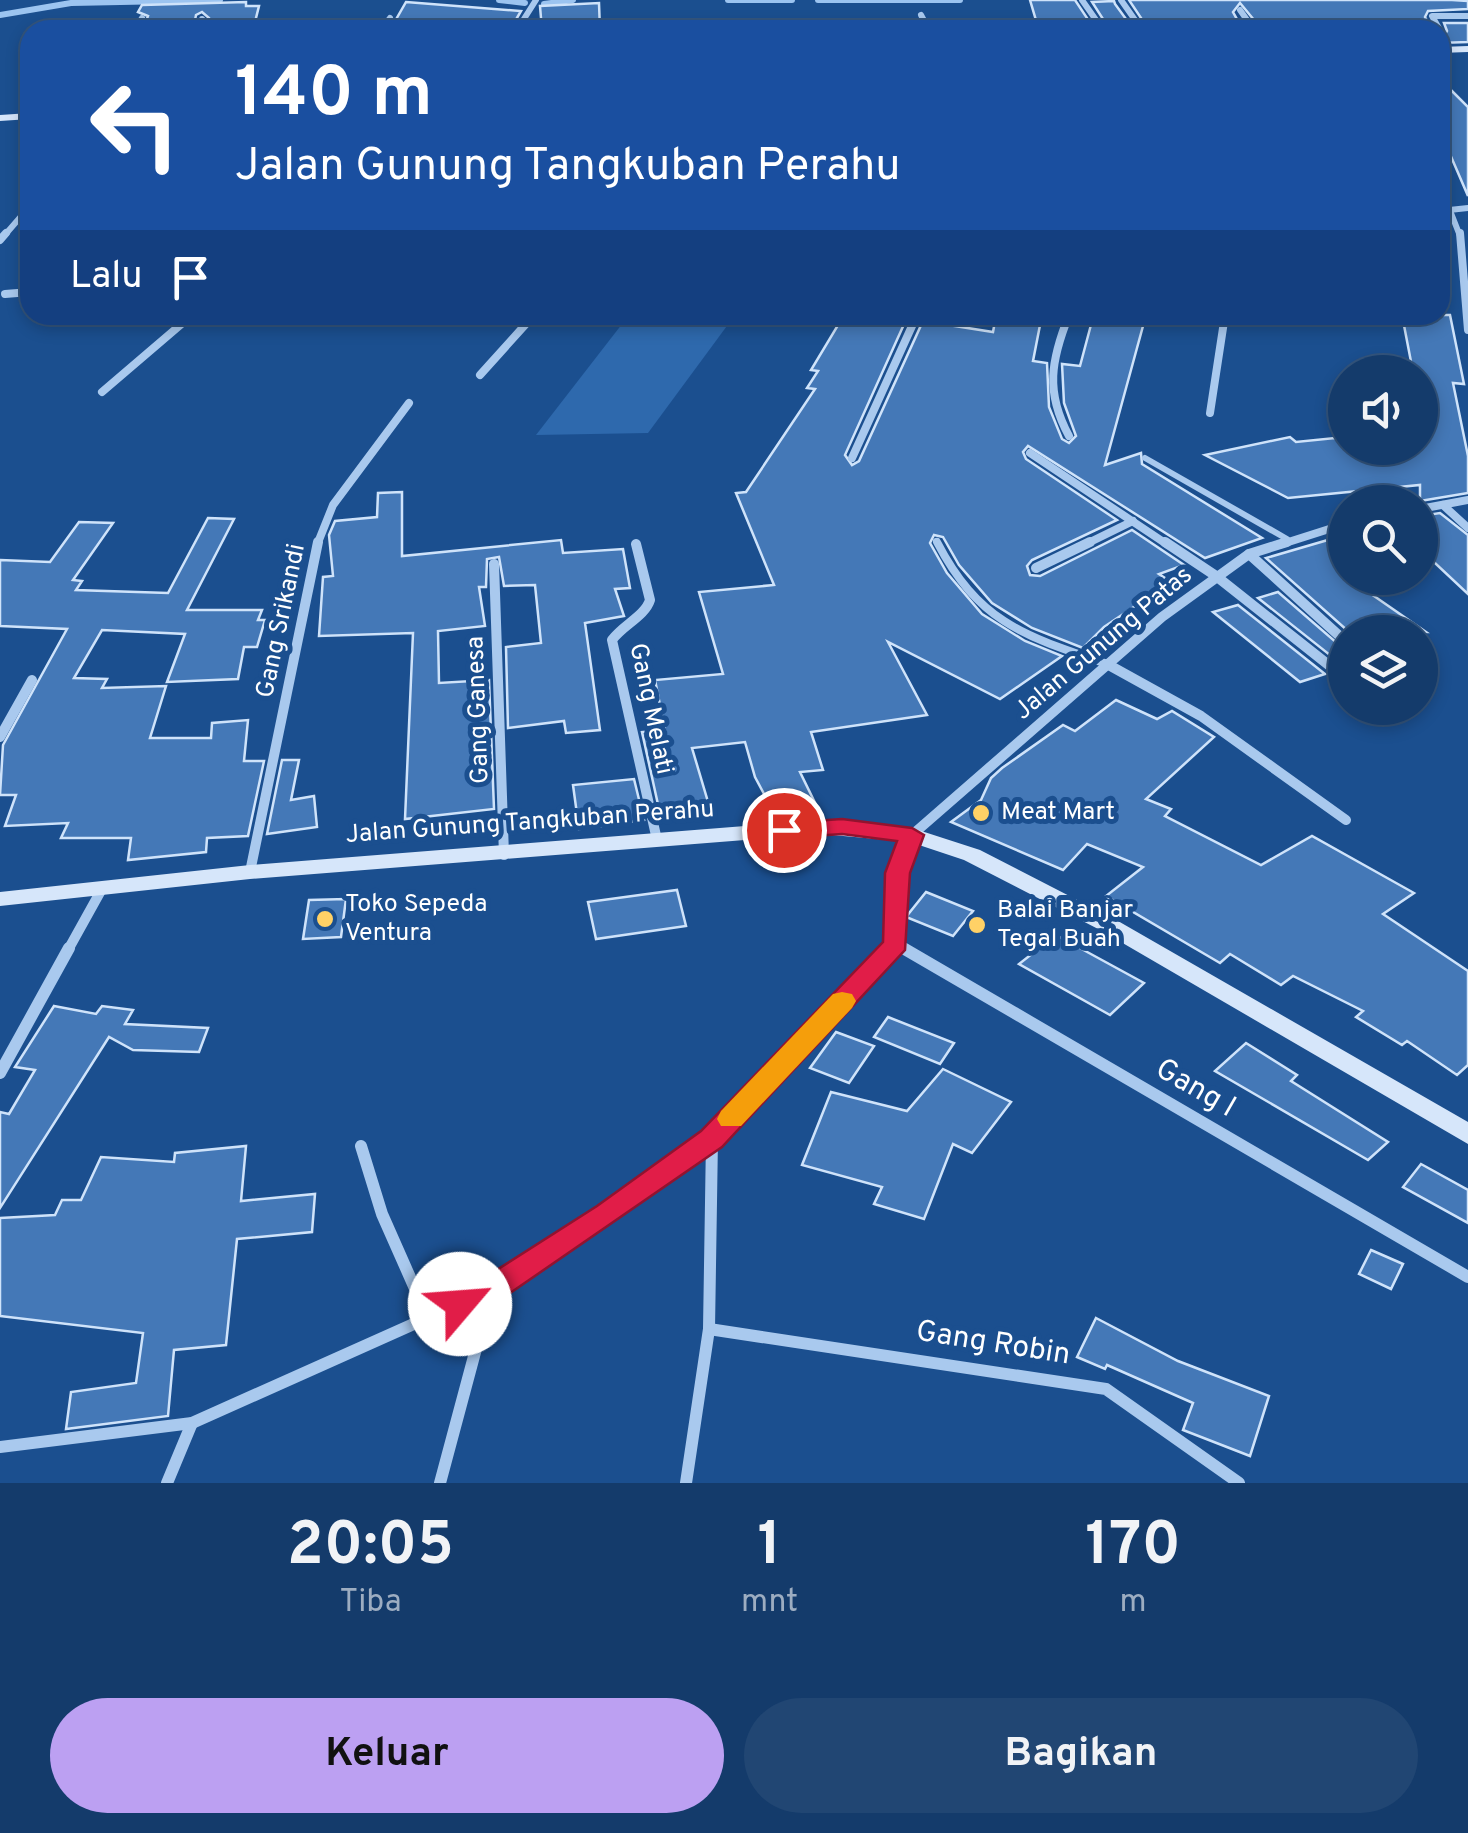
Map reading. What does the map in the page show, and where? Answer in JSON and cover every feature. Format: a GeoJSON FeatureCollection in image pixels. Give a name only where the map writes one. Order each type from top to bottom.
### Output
{"type":"FeatureCollection","features":[{"type":"Feature","properties":{"kind":"street"},"geometry":{"type":"LineString","coordinates":[[1240,10],[1247,20]]}},
{"type":"Feature","properties":{"kind":"street"},"geometry":{"type":"LineString","coordinates":[[920,14],[923,20]]}},
{"type":"Feature","properties":{"kind":"street"},"geometry":{"type":"LineString","coordinates":[[1434,20],[1432,16],[1468,16]]}},
{"type":"Feature","properties":{"kind":"street"},"geometry":{"type":"LineString","coordinates":[[1450,208],[1460,233],[1468,330]]}},
{"type":"Feature","properties":{"kind":"street"},"geometry":{"type":"LineString","coordinates":[[1452,212],[1468,208]]}},
{"type":"Feature","properties":{"kind":"street"},"geometry":{"type":"LineString","coordinates":[[0,240],[20,217]]}},
{"type":"Feature","properties":{"kind":"street"},"geometry":{"type":"LineString","coordinates":[[5,294],[20,293]]}},
{"type":"Feature","properties":{"kind":"street"},"geometry":{"type":"LineString","coordinates":[[102,392],[180,325]]}},
{"type":"Feature","properties":{"kind":"street"},"geometry":{"type":"LineString","coordinates":[[480,375],[525,325]]}},
{"type":"Feature","properties":{"kind":"street"},"geometry":{"type":"LineString","coordinates":[[852,458],[912,325]]}},
{"type":"Feature","properties":{"kind":"street"},"geometry":{"type":"LineString","coordinates":[[1066,325],[1052,362],[1049,393],[1069,436]]}},
{"type":"Feature","properties":{"kind":"street"},"geometry":{"type":"LineString","coordinates":[[1210,412],[1223,325]]}},
{"type":"Feature","properties":{"kind":"street","name":"Gang Srikandi"},"geometry":{"type":"LineString","coordinates":[[250,872],[318,542],[333,504],[409,403]]}},
{"type":"Feature","properties":{"kind":"street"},"geometry":{"type":"LineString","coordinates":[[1030,453],[1216,576],[1328,665]]}},
{"type":"Feature","properties":{"kind":"street"},"geometry":{"type":"LineString","coordinates":[[1438,506],[1468,500]]}},
{"type":"Feature","properties":{"kind":"street"},"geometry":{"type":"LineString","coordinates":[[1444,505],[1468,528]]}},
{"type":"Feature","properties":{"kind":"street"},"geometry":{"type":"LineString","coordinates":[[1036,568],[1133,521]]}},
{"type":"Feature","properties":{"kind":"street","name":"Jalan Gunung Patas"},"geometry":{"type":"LineString","coordinates":[[912,835],[1107,664],[1216,576],[1250,554],[1328,528]]}},
{"type":"Feature","properties":{"kind":"street","name":"Gang Melati"},"geometry":{"type":"LineString","coordinates":[[636,544],[650,600],[647,610],[622,626],[612,640],[657,840]]}},
{"type":"Feature","properties":{"kind":"street"},"geometry":{"type":"LineString","coordinates":[[1250,554],[1328,626]]}},
{"type":"Feature","properties":{"kind":"street","name":"Gang Ganesa"},"geometry":{"type":"LineString","coordinates":[[494,564],[504,855]]}},
{"type":"Feature","properties":{"kind":"street"},"geometry":{"type":"LineString","coordinates":[[1107,664],[1160,689],[1218,725],[1346,820]]}},
{"type":"Feature","properties":{"kind":"street"},"geometry":{"type":"LineString","coordinates":[[0,737],[32,680]]}},
{"type":"Feature","properties":{"kind":"street","name":"Jalan Gunung Tangkuban Perahu"},"geometry":{"type":"LineString","coordinates":[[0,899],[250,872],[504,855],[821,826],[912,835],[972,855],[1110,926],[1468,1134]]}},
{"type":"Feature","properties":{"kind":"street"},"geometry":{"type":"LineString","coordinates":[[0,1447],[86,1440],[192,1423],[492,1289],[712,1139],[896,944],[898,873],[912,835]]}},
{"type":"Feature","properties":{"kind":"street"},"geometry":{"type":"LineString","coordinates":[[0,1072],[104,887]]}},
{"type":"Feature","properties":{"kind":"street","name":"Gang I"},"geometry":{"type":"LineString","coordinates":[[896,944],[1468,1277]]}},
{"type":"Feature","properties":{"kind":"street"},"geometry":{"type":"LineString","coordinates":[[686,1483],[709,1329],[712,1139]]}},
{"type":"Feature","properties":{"kind":"street"},"geometry":{"type":"LineString","coordinates":[[362,1146],[382,1214],[428,1318]]}},
{"type":"Feature","properties":{"kind":"street"},"geometry":{"type":"LineString","coordinates":[[440,1483],[492,1289]]}},
{"type":"Feature","properties":{"kind":"street","name":"Gang Robin"},"geometry":{"type":"LineString","coordinates":[[709,1329],[1106,1389],[1144,1411],[1172,1439],[1240,1483]]}},
{"type":"Feature","properties":{"kind":"street"},"geometry":{"type":"LineString","coordinates":[[167,1483],[192,1423]]}},
{"type":"Feature","properties":{"kind":"lane"},"geometry":{"type":"LineString","coordinates":[[1145,458],[1287,539]]}},
{"type":"Feature","properties":{"kind":"lane"},"geometry":{"type":"LineString","coordinates":[[936,541],[960,590],[986,614],[1018,632],[1107,664]]}},
{"type":"Feature","properties":{"kind":"shaded area"},"geometry":{"type":"Polygon","coordinates":[[[621,325],[728,325],[648,433],[536,435],[621,325]]]}},
{"type":"Feature","properties":{"kind":"building"},"geometry":{"type":"Polygon","coordinates":[[[1030,0],[1075,0],[1088,20],[1036,20],[1030,0]]]}},
{"type":"Feature","properties":{"kind":"building"},"geometry":{"type":"Polygon","coordinates":[[[1129,0],[1468,1],[1468,9],[1428,11],[1427,20],[1254,20],[1240,3],[1233,12],[1237,20],[1142,20],[1129,0]]]}},
{"type":"Feature","properties":{"kind":"building"},"geometry":{"type":"Polygon","coordinates":[[[1114,1],[1127,20],[1104,20],[1092,2],[1114,1]]]}},
{"type":"Feature","properties":{"kind":"building"},"geometry":{"type":"Polygon","coordinates":[[[246,2],[246,6],[259,6],[256,20],[209,20],[202,12],[195,20],[147,20],[148,16],[138,12],[142,5],[246,2]]]}},
{"type":"Feature","properties":{"kind":"building"},"geometry":{"type":"Polygon","coordinates":[[[406,2],[521,11],[516,20],[396,20],[406,2]]]}},
{"type":"Feature","properties":{"kind":"building"},"geometry":{"type":"Polygon","coordinates":[[[599,3],[600,20],[541,20],[540,6],[599,3]]]}},
{"type":"Feature","properties":{"kind":"building"},"geometry":{"type":"Polygon","coordinates":[[[1450,23],[1468,23],[1468,42],[1450,43],[1450,23]]]}},
{"type":"Feature","properties":{"kind":"building"},"geometry":{"type":"Polygon","coordinates":[[[1450,89],[1468,107],[1468,196],[1450,154],[1450,89]]]}},
{"type":"Feature","properties":{"kind":"building"},"geometry":{"type":"Polygon","coordinates":[[[1450,315],[1464,384],[1453,383],[1468,456],[1468,493],[1438,498],[1438,485],[1328,485],[1328,494],[1288,498],[1205,455],[1290,437],[1296,442],[1328,439],[1328,465],[1438,465],[1438,355],[1410,355],[1404,325],[1450,325],[1450,315]]]}},
{"type":"Feature","properties":{"kind":"building"},"geometry":{"type":"Polygon","coordinates":[[[838,325],[904,325],[845,455],[852,465],[859,461],[921,325],[993,332],[994,325],[1040,325],[1033,361],[1047,363],[1049,407],[1062,439],[1069,443],[1076,436],[1064,403],[1062,364],[1080,366],[1091,325],[1143,325],[1105,465],[1141,453],[1142,464],[1262,538],[1205,558],[1028,446],[1023,452],[1026,459],[1117,520],[1032,560],[1027,566],[1030,575],[1040,576],[1132,530],[1184,565],[1159,574],[1171,582],[1104,627],[1083,648],[1032,628],[992,603],[959,565],[943,537],[934,535],[930,543],[947,573],[982,614],[1025,641],[1062,656],[1000,699],[888,642],[927,715],[811,732],[823,770],[800,772],[819,811],[777,818],[755,777],[745,742],[692,748],[711,812],[661,818],[642,732],[665,730],[655,680],[723,674],[699,592],[774,585],[736,493],[746,492],[815,389],[807,388],[818,371],[811,370],[838,325]]]}},
{"type":"Feature","properties":{"kind":"building"},"geometry":{"type":"Polygon","coordinates":[[[402,492],[402,556],[561,540],[563,553],[623,549],[630,588],[615,589],[624,616],[585,623],[600,730],[566,733],[564,721],[508,728],[506,647],[541,643],[535,585],[504,586],[499,557],[487,559],[486,587],[479,587],[485,626],[438,631],[439,683],[489,680],[494,809],[405,819],[413,633],[319,636],[323,577],[333,576],[329,535],[335,521],[377,517],[378,493],[402,492]]]}},
{"type":"Feature","properties":{"kind":"building"},"geometry":{"type":"Polygon","coordinates":[[[1438,513],[1468,535],[1468,594],[1438,566],[1438,513]]]}},
{"type":"Feature","properties":{"kind":"building"},"geometry":{"type":"Polygon","coordinates":[[[208,518],[234,519],[187,610],[262,610],[258,620],[265,620],[257,647],[244,647],[238,679],[167,682],[185,634],[102,630],[74,678],[107,679],[102,688],[166,686],[150,738],[211,738],[212,723],[248,720],[244,761],[264,761],[248,836],[207,838],[206,852],[128,860],[131,838],[61,838],[68,823],[5,826],[16,795],[0,795],[3,745],[67,629],[0,626],[0,560],[50,562],[79,522],[113,523],[73,580],[82,581],[76,590],[168,593],[208,518]]]}},
{"type":"Feature","properties":{"kind":"building"},"geometry":{"type":"Polygon","coordinates":[[[1328,540],[1328,595],[1376,595],[1401,615],[1330,615],[1266,558],[1328,540]]]}},
{"type":"Feature","properties":{"kind":"building"},"geometry":{"type":"Polygon","coordinates":[[[1278,592],[1328,635],[1328,654],[1258,598],[1278,592]]]}},
{"type":"Feature","properties":{"kind":"building"},"geometry":{"type":"Polygon","coordinates":[[[1238,605],[1325,674],[1300,682],[1213,612],[1238,605]]]}},
{"type":"Feature","properties":{"kind":"building"},"geometry":{"type":"Polygon","coordinates":[[[1116,700],[1157,719],[1172,711],[1214,737],[1146,799],[1171,809],[1165,816],[1261,865],[1312,836],[1414,893],[1383,914],[1468,971],[1468,1065],[1457,1075],[1407,1041],[1402,1045],[1356,1017],[1363,1011],[1293,976],[1281,985],[1230,954],[1220,963],[1106,896],[1143,867],[1087,844],[1063,870],[951,822],[981,800],[991,778],[1002,768],[1063,725],[1075,731],[1116,700]]]}},
{"type":"Feature","properties":{"kind":"building"},"geometry":{"type":"Polygon","coordinates":[[[282,760],[299,760],[291,800],[314,796],[317,827],[267,834],[282,760]]]}},
{"type":"Feature","properties":{"kind":"building"},"geometry":{"type":"Polygon","coordinates":[[[634,779],[644,820],[579,829],[573,785],[634,779]]]}},
{"type":"Feature","properties":{"kind":"building"},"geometry":{"type":"Polygon","coordinates":[[[677,890],[686,926],[596,939],[588,902],[677,890]]]}},
{"type":"Feature","properties":{"kind":"building"},"geometry":{"type":"Polygon","coordinates":[[[926,892],[973,911],[953,936],[906,917],[926,892]]]}},
{"type":"Feature","properties":{"kind":"building","name":"Toko Sepeda Ventura"},"geometry":{"type":"Polygon","coordinates":[[[346,899],[341,937],[303,939],[309,900],[346,899]]]}},
{"type":"Feature","properties":{"kind":"building"},"geometry":{"type":"Polygon","coordinates":[[[1056,935],[1144,983],[1110,1015],[1019,964],[1056,935]]]}},
{"type":"Feature","properties":{"kind":"building"},"geometry":{"type":"Polygon","coordinates":[[[54,1006],[96,1014],[102,1006],[133,1010],[125,1024],[208,1028],[199,1052],[133,1050],[109,1037],[0,1208],[0,1112],[9,1114],[35,1070],[15,1067],[54,1006]]]}},
{"type":"Feature","properties":{"kind":"building"},"geometry":{"type":"Polygon","coordinates":[[[888,1017],[954,1043],[940,1064],[874,1037],[888,1017]]]}},
{"type":"Feature","properties":{"kind":"building"},"geometry":{"type":"Polygon","coordinates":[[[836,1032],[874,1046],[849,1083],[810,1068],[836,1032]]]}},
{"type":"Feature","properties":{"kind":"building"},"geometry":{"type":"Polygon","coordinates":[[[1246,1043],[1297,1075],[1291,1081],[1388,1142],[1368,1160],[1215,1071],[1246,1043]]]}},
{"type":"Feature","properties":{"kind":"building"},"geometry":{"type":"Polygon","coordinates":[[[943,1069],[1011,1102],[972,1153],[953,1144],[924,1219],[874,1204],[882,1187],[802,1165],[831,1092],[907,1111],[943,1069]]]}},
{"type":"Feature","properties":{"kind":"building"},"geometry":{"type":"Polygon","coordinates":[[[246,1146],[241,1201],[315,1194],[312,1232],[237,1239],[226,1345],[174,1350],[168,1416],[66,1429],[71,1392],[136,1383],[143,1333],[0,1316],[0,1218],[55,1215],[62,1200],[81,1200],[101,1157],[174,1162],[175,1153],[246,1146]]]}},
{"type":"Feature","properties":{"kind":"building"},"geometry":{"type":"Polygon","coordinates":[[[1421,1164],[1468,1190],[1468,1223],[1403,1187],[1421,1164]]]}},
{"type":"Feature","properties":{"kind":"building"},"geometry":{"type":"Polygon","coordinates":[[[1371,1250],[1403,1264],[1391,1289],[1359,1274],[1371,1250]]]}},
{"type":"Feature","properties":{"kind":"building"},"geometry":{"type":"Polygon","coordinates":[[[1096,1318],[1178,1361],[1269,1396],[1250,1456],[1183,1430],[1193,1403],[1107,1365],[1105,1369],[1077,1357],[1096,1318]]]}},
{"type":"Feature","properties":{"kind":"waterway"},"geometry":{"type":"LineString","coordinates":[[0,15],[71,3],[220,0]]}},
{"type":"Feature","properties":{"kind":"waterway"},"geometry":{"type":"LineString","coordinates":[[499,0],[525,3]]}},
{"type":"Feature","properties":{"kind":"waterway"},"geometry":{"type":"LineString","coordinates":[[544,4],[573,0]]}},
{"type":"Feature","properties":{"kind":"waterway"},"geometry":{"type":"LineString","coordinates":[[728,0],[792,0]]}},
{"type":"Feature","properties":{"kind":"waterway"},"geometry":{"type":"LineString","coordinates":[[818,0],[960,0]]}},
{"type":"Feature","properties":{"kind":"slow traffic"},"geometry":{"type":"LineString","coordinates":[[731,1119],[842,1001]]}},
{"type":"Feature","properties":{"kind":"place","name":"Meat Mart"},"geometry":{"type":"Point","coordinates":[981,813]}},
{"type":"Feature","properties":{"kind":"place","name":"Toko Sepeda Ventura"},"geometry":{"type":"Point","coordinates":[325,919]}},
{"type":"Feature","properties":{"kind":"place","name":"Balai Banjar Tegal Buah"},"geometry":{"type":"Point","coordinates":[977,925]}},
{"type":"Feature","properties":{"kind":"route"},"geometry":{"type":"LineString","coordinates":[[460,1304],[492,1289],[608,1214],[712,1139],[896,944],[898,873],[912,835],[842,826],[784,830]]}}]}
